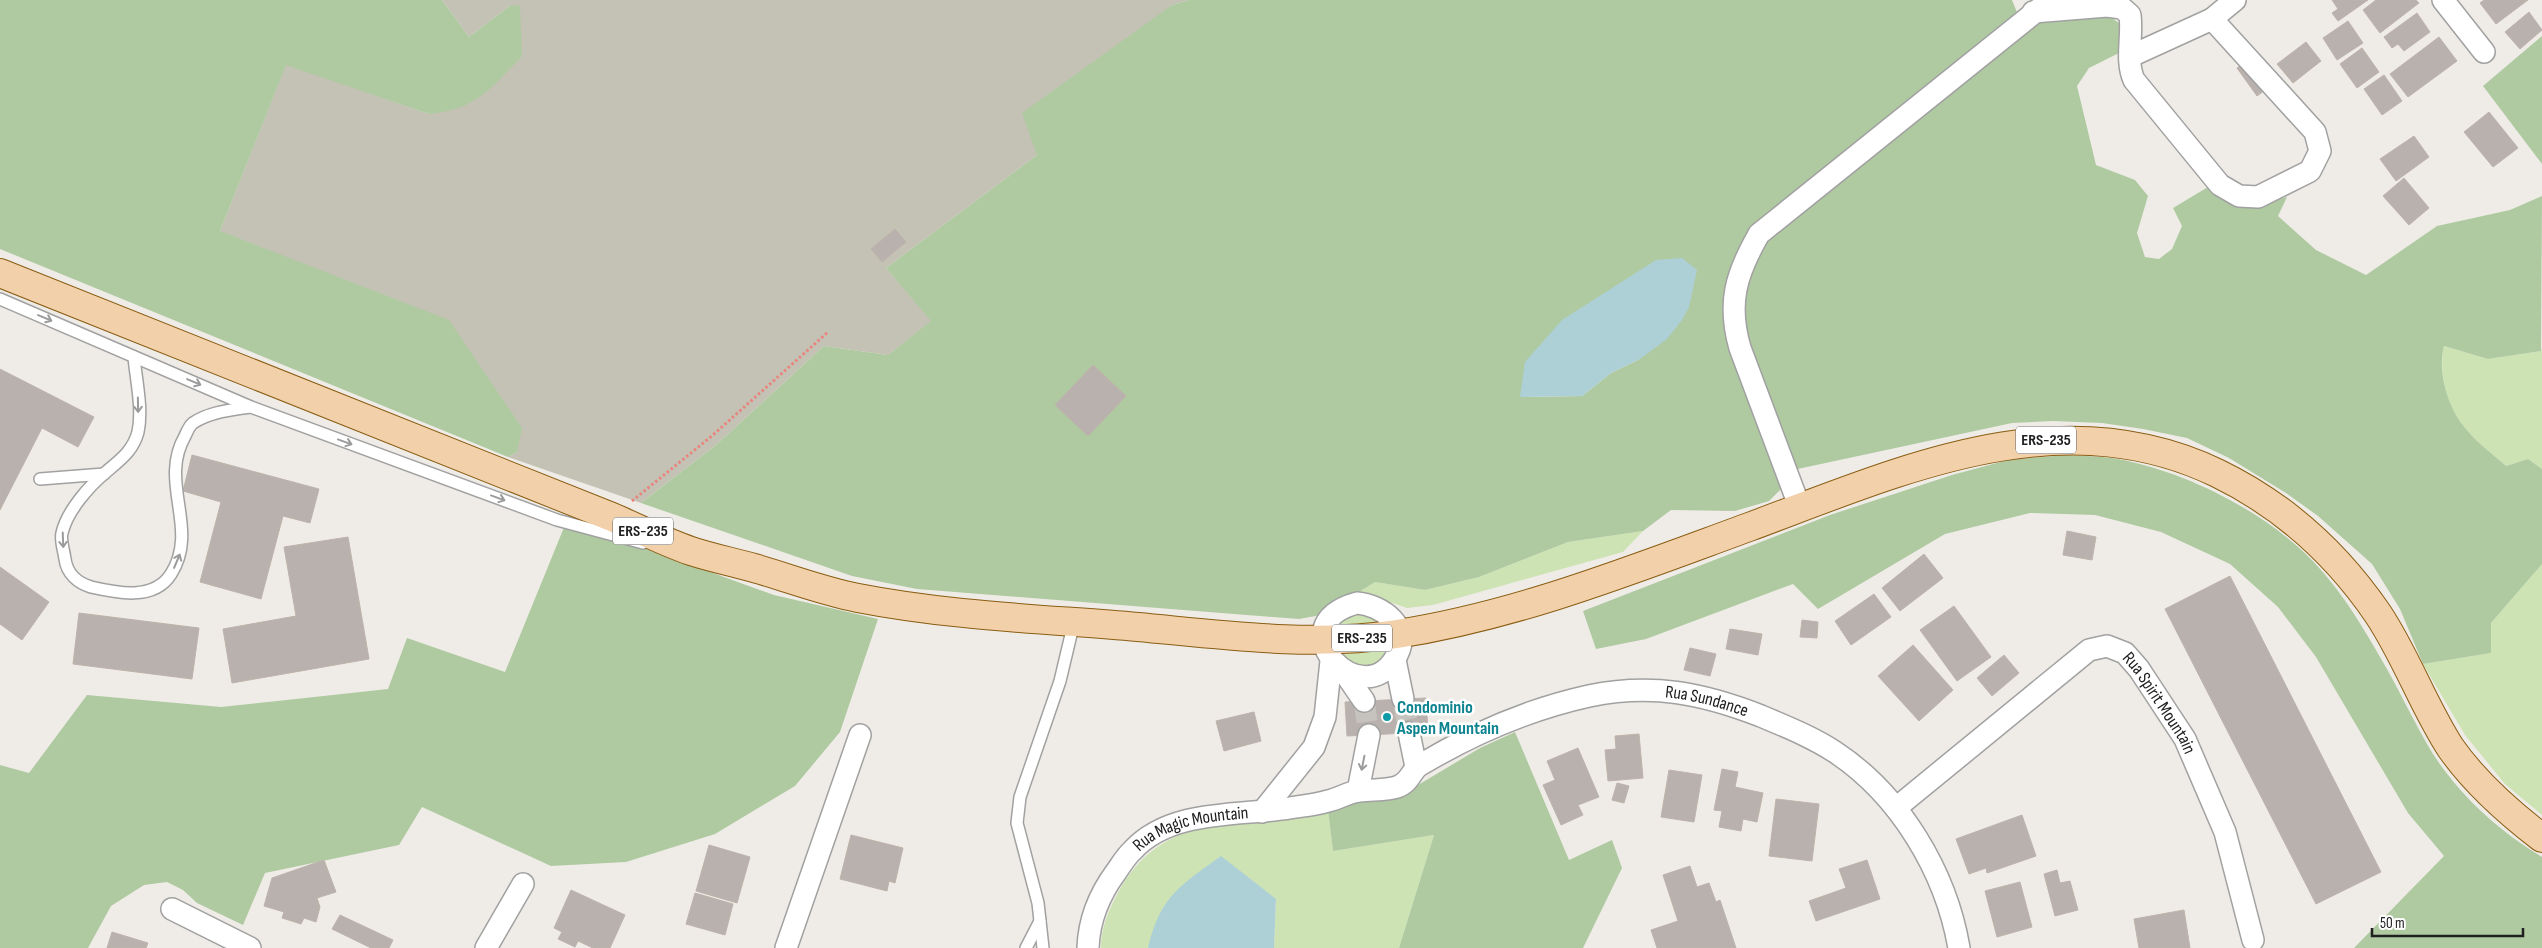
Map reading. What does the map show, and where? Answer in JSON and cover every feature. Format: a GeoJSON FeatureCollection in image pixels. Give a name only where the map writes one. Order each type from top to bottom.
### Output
{"type":"FeatureCollection","features":[{"type":"Feature","properties":{"kind":"main road","name":"ERS-235"},"geometry":{"type":"LineString","coordinates":[[0,273],[612,517],[692,551],[755,568],[834,593],[911,606],[1269,638],[1333,658],[1401,633],[1502,612],[1605,579],[1800,508],[1968,452],[2045,440],[2084,440],[2124,444],[2163,452],[2221,475],[2292,518],[2345,570],[2381,618],[2450,746],[2474,777],[2506,812],[2542,838]]}},
{"type":"Feature","properties":{"kind":"street"},"geometry":{"type":"LineString","coordinates":[[2130,56],[2212,19],[2235,0]]}},
{"type":"Feature","properties":{"kind":"street"},"geometry":{"type":"LineString","coordinates":[[2443,0],[2484,52]]}},
{"type":"Feature","properties":{"kind":"street"},"geometry":{"type":"LineString","coordinates":[[1800,508],[1740,348],[1733,323],[1739,276],[1747,255],[1759,234],[2042,6],[2108,6],[2122,8],[2130,15],[2132,28],[2129,69],[2134,80],[2220,185],[2239,196],[2258,197],[2310,171],[2320,151],[2316,132],[2212,19]]}},
{"type":"Feature","properties":{"kind":"street"},"geometry":{"type":"LineString","coordinates":[[1333,658],[1361,676],[1378,674],[1394,660],[1399,651],[1401,633]]}},
{"type":"Feature","properties":{"kind":"street","name":"Rua Spirit Mountain"},"geometry":{"type":"LineString","coordinates":[[1896,808],[2089,650],[2107,646],[2125,654],[2139,669],[2186,739],[2225,832],[2253,940]]}},
{"type":"Feature","properties":{"kind":"street"},"geometry":{"type":"LineString","coordinates":[[1333,658],[1364,701]]}},
{"type":"Feature","properties":{"kind":"street"},"geometry":{"type":"LineString","coordinates":[[1262,812],[1314,747],[1325,717],[1333,658]]}},
{"type":"Feature","properties":{"kind":"street"},"geometry":{"type":"LineString","coordinates":[[1394,660],[1403,699]]}},
{"type":"Feature","properties":{"kind":"street","name":"Rua Sundance"},"geometry":{"type":"LineString","coordinates":[[1358,791],[1375,791],[1397,787],[1410,779],[1416,767],[1477,735],[1518,718],[1586,697],[1650,689],[1686,692],[1728,704],[1800,732],[1837,753],[1870,781],[1896,808],[1935,869],[1959,948]]}},
{"type":"Feature","properties":{"kind":"street"},"geometry":{"type":"LineString","coordinates":[[1409,733],[1416,767]]}},
{"type":"Feature","properties":{"kind":"street"},"geometry":{"type":"LineString","coordinates":[[786,948],[860,735]]}},
{"type":"Feature","properties":{"kind":"street"},"geometry":{"type":"LineString","coordinates":[[1358,791],[1369,735]]}},
{"type":"Feature","properties":{"kind":"street","name":"Rua Magic Mountain"},"geometry":{"type":"LineString","coordinates":[[1088,948],[1094,909],[1108,882],[1134,848],[1158,832],[1181,823],[1215,816],[1262,812],[1325,802],[1358,791]]}},
{"type":"Feature","properties":{"kind":"street"},"geometry":{"type":"LineString","coordinates":[[486,948],[523,884]]}},
{"type":"Feature","properties":{"kind":"street"},"geometry":{"type":"LineString","coordinates":[[172,909],[250,948]]}},
{"type":"Feature","properties":{"kind":"lane"},"geometry":{"type":"LineString","coordinates":[[0,299],[251,407],[557,520],[656,547],[692,551]]}},
{"type":"Feature","properties":{"kind":"lane"},"geometry":{"type":"LineString","coordinates":[[134,357],[138,400],[138,431],[129,453],[104,474],[73,509],[62,534],[66,566],[79,584],[136,594],[157,588],[166,581],[180,560],[183,532],[174,475],[178,448],[191,424],[217,412],[251,407]]}},
{"type":"Feature","properties":{"kind":"lane"},"geometry":{"type":"LineString","coordinates":[[40,479],[104,474]]}},
{"type":"Feature","properties":{"kind":"lane"},"geometry":{"type":"LineString","coordinates":[[1043,948],[1038,903],[1018,823],[1020,797],[1060,681],[1074,622]]}},
{"type":"Feature","properties":{"kind":"lane"},"geometry":{"type":"LineString","coordinates":[[1026,948],[1040,921]]}},
{"type":"Feature","properties":{"kind":"path"},"geometry":{"type":"LineString","coordinates":[[612,517],[714,436],[828,332]]}},
{"type":"Feature","properties":{"kind":"shaded area"},"geometry":{"type":"Polygon","coordinates":[[[442,0],[1189,0],[1172,5],[1037,155],[886,268],[932,321],[888,355],[824,346],[716,445],[641,503],[508,457],[517,452],[220,231],[286,64],[429,114],[511,5],[469,37],[442,0]]]}},
{"type":"Feature","properties":{"kind":"green space"},"geometry":{"type":"Polygon","coordinates":[[[0,0],[442,0],[469,37],[511,5],[520,6],[522,56],[482,96],[459,108],[445,112],[429,114],[286,65],[220,231],[449,320],[522,428],[517,452],[508,457],[0,249],[0,0]]]}},
{"type":"Feature","properties":{"kind":"green space"},"geometry":{"type":"Polygon","coordinates":[[[1189,0],[2012,0],[2018,15],[1756,231],[1730,297],[1784,486],[1769,501],[1735,511],[1671,510],[1643,531],[1568,542],[1479,577],[1425,590],[1375,582],[1321,615],[1299,619],[917,589],[852,576],[641,503],[716,445],[824,346],[888,355],[931,321],[886,268],[1037,155],[1022,113],[1172,5],[1189,0]],[[1640,359],[1521,397],[1582,396],[1611,373],[1640,359]]]}},
{"type":"Feature","properties":{"kind":"green space"},"geometry":{"type":"Polygon","coordinates":[[[2103,15],[2119,23],[2121,52],[2089,68],[2077,86],[2096,165],[2135,180],[2148,196],[2137,233],[2145,257],[2159,259],[2172,249],[2182,226],[2173,208],[2213,184],[2256,205],[2287,197],[2278,216],[2316,250],[2366,275],[2437,226],[2510,210],[2542,196],[2541,351],[2488,359],[2444,346],[2442,356],[2443,378],[2449,401],[2470,434],[2506,466],[2528,459],[2542,469],[2542,564],[2491,623],[2491,653],[2423,664],[2400,609],[2372,564],[2318,516],[2286,493],[2229,458],[2187,438],[2102,423],[2053,421],[2012,423],[1793,470],[1739,321],[1744,278],[1765,240],[2037,21],[2103,15]]]}},
{"type":"Feature","properties":{"kind":"green space"},"geometry":{"type":"Polygon","coordinates":[[[2542,36],[2542,164],[2483,86],[2542,36]]]}},
{"type":"Feature","properties":{"kind":"green space"},"geometry":{"type":"Polygon","coordinates":[[[2444,346],[2488,359],[2541,351],[2542,348],[2542,469],[2528,459],[2506,466],[2480,444],[2459,421],[2449,401],[2443,379],[2442,356],[2444,346]]]}},
{"type":"Feature","properties":{"kind":"green space"},"geometry":{"type":"Polygon","coordinates":[[[2065,455],[2118,459],[2145,465],[2200,485],[2254,514],[2279,531],[2321,570],[2338,590],[2360,623],[2426,742],[2444,770],[2468,799],[2482,812],[2511,836],[2542,857],[2542,948],[2354,948],[2444,856],[2408,813],[2316,657],[2278,607],[2230,564],[2161,532],[2095,515],[2030,513],[1945,534],[1818,609],[1793,584],[1646,639],[1596,649],[1583,611],[1830,515],[1952,475],[2008,460],[2065,455]]]}},
{"type":"Feature","properties":{"kind":"green space"},"geometry":{"type":"Polygon","coordinates":[[[567,520],[774,595],[878,619],[840,732],[795,786],[715,834],[626,862],[551,866],[422,807],[399,845],[265,873],[243,925],[197,903],[183,890],[167,882],[144,885],[111,906],[88,948],[0,948],[0,765],[29,773],[87,695],[221,707],[388,689],[407,638],[505,672],[567,520]]]}},
{"type":"Feature","properties":{"kind":"green space"},"geometry":{"type":"Polygon","coordinates":[[[1643,531],[1623,552],[1433,605],[1407,608],[1372,596],[1339,602],[1375,582],[1425,590],[1479,577],[1568,542],[1643,531]]]}},
{"type":"Feature","properties":{"kind":"green space"},"geometry":{"type":"Polygon","coordinates":[[[2542,564],[2542,815],[2505,784],[2465,735],[2423,664],[2491,653],[2491,623],[2542,564]]]}},
{"type":"Feature","properties":{"kind":"green space"},"geometry":{"type":"Polygon","coordinates":[[[1355,610],[1385,622],[1333,625],[1355,610]]]}},
{"type":"Feature","properties":{"kind":"green space"},"geometry":{"type":"Polygon","coordinates":[[[1389,647],[1377,662],[1364,666],[1351,661],[1335,651],[1389,647]]]}},
{"type":"Feature","properties":{"kind":"green space"},"geometry":{"type":"Polygon","coordinates":[[[1515,732],[1569,860],[1612,840],[1622,868],[1583,948],[1399,948],[1434,835],[1333,851],[1328,810],[1408,791],[1480,748],[1515,732]]]}},
{"type":"Feature","properties":{"kind":"green space"},"geometry":{"type":"Polygon","coordinates":[[[1328,810],[1333,851],[1434,835],[1399,948],[1274,948],[1276,899],[1148,948],[1101,948],[1106,918],[1119,891],[1135,868],[1153,850],[1172,838],[1216,826],[1305,817],[1328,810]]]}},
{"type":"Feature","properties":{"kind":"water"},"geometry":{"type":"Polygon","coordinates":[[[1682,258],[1697,270],[1689,307],[1682,320],[1667,339],[1640,359],[1611,373],[1582,396],[1520,397],[1525,362],[1562,320],[1656,260],[1682,258]]]}},
{"type":"Feature","properties":{"kind":"water"},"geometry":{"type":"Polygon","coordinates":[[[1221,856],[1276,899],[1274,948],[1148,948],[1159,916],[1174,893],[1194,875],[1221,856]]]}},
{"type":"Feature","properties":{"kind":"building"},"geometry":{"type":"Polygon","coordinates":[[[2332,0],[2368,0],[2338,21],[2332,13],[2338,9],[2332,0]]]}},
{"type":"Feature","properties":{"kind":"building"},"geometry":{"type":"Polygon","coordinates":[[[2376,0],[2416,0],[2419,3],[2380,33],[2363,10],[2376,0]]]}},
{"type":"Feature","properties":{"kind":"building"},"geometry":{"type":"Polygon","coordinates":[[[2484,0],[2528,0],[2496,24],[2480,3],[2484,0]]]}},
{"type":"Feature","properties":{"kind":"building"},"geometry":{"type":"Polygon","coordinates":[[[2529,12],[2542,30],[2520,49],[2505,32],[2529,12]]]}},
{"type":"Feature","properties":{"kind":"building"},"geometry":{"type":"Polygon","coordinates":[[[2417,13],[2430,32],[2404,51],[2398,44],[2392,48],[2384,37],[2417,13]]]}},
{"type":"Feature","properties":{"kind":"building"},"geometry":{"type":"Polygon","coordinates":[[[2348,21],[2363,43],[2337,60],[2323,38],[2348,21]]]}},
{"type":"Feature","properties":{"kind":"building"},"geometry":{"type":"Polygon","coordinates":[[[2439,37],[2457,61],[2408,97],[2390,74],[2439,37]]]}},
{"type":"Feature","properties":{"kind":"building"},"geometry":{"type":"Polygon","coordinates":[[[2306,42],[2321,61],[2293,83],[2277,64],[2306,42]]]}},
{"type":"Feature","properties":{"kind":"building"},"geometry":{"type":"Polygon","coordinates":[[[2362,48],[2379,72],[2357,88],[2340,64],[2362,48]]]}},
{"type":"Feature","properties":{"kind":"building"},"geometry":{"type":"Polygon","coordinates":[[[2245,62],[2265,90],[2257,96],[2237,68],[2245,62]]]}},
{"type":"Feature","properties":{"kind":"building"},"geometry":{"type":"Polygon","coordinates":[[[2384,75],[2402,101],[2382,115],[2364,89],[2384,75]]]}},
{"type":"Feature","properties":{"kind":"building"},"geometry":{"type":"Polygon","coordinates":[[[2489,112],[2518,148],[2493,167],[2464,132],[2489,112]]]}},
{"type":"Feature","properties":{"kind":"building"},"geometry":{"type":"Polygon","coordinates":[[[2414,136],[2429,157],[2396,181],[2380,159],[2414,136]]]}},
{"type":"Feature","properties":{"kind":"building"},"geometry":{"type":"Polygon","coordinates":[[[2404,178],[2429,208],[2409,225],[2383,196],[2404,178]]]}},
{"type":"Feature","properties":{"kind":"building"},"geometry":{"type":"Polygon","coordinates":[[[895,229],[906,242],[882,262],[871,249],[895,229]]]}},
{"type":"Feature","properties":{"kind":"building"},"geometry":{"type":"Polygon","coordinates":[[[1093,365],[1126,396],[1088,436],[1055,405],[1093,365]]]}},
{"type":"Feature","properties":{"kind":"building"},"geometry":{"type":"Polygon","coordinates":[[[0,369],[94,417],[78,447],[42,428],[0,510],[0,369]]]}},
{"type":"Feature","properties":{"kind":"building"},"geometry":{"type":"Polygon","coordinates":[[[192,455],[319,489],[310,523],[283,516],[261,599],[200,582],[221,502],[183,491],[192,455]]]}},
{"type":"Feature","properties":{"kind":"building"},"geometry":{"type":"Polygon","coordinates":[[[2067,531],[2096,537],[2092,560],[2063,555],[2067,531]]]}},
{"type":"Feature","properties":{"kind":"building"},"geometry":{"type":"Polygon","coordinates":[[[348,537],[369,659],[232,683],[223,629],[296,616],[284,547],[348,537]]]}},
{"type":"Feature","properties":{"kind":"building"},"geometry":{"type":"Polygon","coordinates":[[[1924,554],[1943,578],[1900,611],[1882,588],[1924,554]]]}},
{"type":"Feature","properties":{"kind":"building"},"geometry":{"type":"Polygon","coordinates":[[[0,567],[49,602],[22,640],[0,624],[0,567]]]}},
{"type":"Feature","properties":{"kind":"building"},"geometry":{"type":"Polygon","coordinates":[[[2230,576],[2381,872],[2316,904],[2165,609],[2230,576]]]}},
{"type":"Feature","properties":{"kind":"building"},"geometry":{"type":"Polygon","coordinates":[[[1874,594],[1891,617],[1851,645],[1835,621],[1874,594]]]}},
{"type":"Feature","properties":{"kind":"building"},"geometry":{"type":"Polygon","coordinates":[[[1954,606],[1991,657],[1957,681],[1920,630],[1954,606]]]}},
{"type":"Feature","properties":{"kind":"building"},"geometry":{"type":"Polygon","coordinates":[[[79,613],[199,628],[192,679],[73,664],[79,613]]]}},
{"type":"Feature","properties":{"kind":"building"},"geometry":{"type":"Polygon","coordinates":[[[1802,620],[1818,622],[1817,638],[1800,637],[1802,620]]]}},
{"type":"Feature","properties":{"kind":"building"},"geometry":{"type":"Polygon","coordinates":[[[1730,629],[1762,634],[1758,655],[1726,649],[1730,629]]]}},
{"type":"Feature","properties":{"kind":"building"},"geometry":{"type":"Polygon","coordinates":[[[1913,645],[1953,690],[1919,721],[1878,676],[1913,645]]]}},
{"type":"Feature","properties":{"kind":"building"},"geometry":{"type":"Polygon","coordinates":[[[1690,648],[1716,654],[1710,676],[1684,670],[1690,648]]]}},
{"type":"Feature","properties":{"kind":"building"},"geometry":{"type":"Polygon","coordinates":[[[2004,655],[2019,673],[1992,696],[1977,678],[2004,655]]]}},
{"type":"Feature","properties":{"kind":"building","name":"Condominio Aspen Mountain"},"geometry":{"type":"Polygon","coordinates":[[[1426,698],[1428,732],[1347,736],[1345,702],[1426,698]]]}},
{"type":"Feature","properties":{"kind":"building"},"geometry":{"type":"Polygon","coordinates":[[[1254,712],[1261,741],[1224,751],[1216,721],[1254,712]]]}},
{"type":"Feature","properties":{"kind":"building"},"geometry":{"type":"Polygon","coordinates":[[[1639,734],[1643,778],[1608,781],[1605,750],[1616,749],[1615,736],[1639,734]]]}},
{"type":"Feature","properties":{"kind":"building"},"geometry":{"type":"Polygon","coordinates":[[[1578,748],[1599,797],[1578,805],[1583,815],[1561,825],[1543,785],[1555,780],[1547,761],[1578,748]]]}},
{"type":"Feature","properties":{"kind":"building"},"geometry":{"type":"Polygon","coordinates":[[[1722,769],[1738,772],[1735,787],[1763,793],[1757,822],[1743,819],[1741,831],[1719,827],[1722,811],[1714,810],[1722,769]]]}},
{"type":"Feature","properties":{"kind":"building"},"geometry":{"type":"Polygon","coordinates":[[[1669,770],[1702,775],[1694,822],[1661,817],[1669,770]]]}},
{"type":"Feature","properties":{"kind":"building"},"geometry":{"type":"Polygon","coordinates":[[[1617,783],[1629,786],[1624,803],[1612,800],[1617,783]]]}},
{"type":"Feature","properties":{"kind":"building"},"geometry":{"type":"Polygon","coordinates":[[[1776,799],[1819,804],[1812,861],[1769,856],[1776,799]]]}},
{"type":"Feature","properties":{"kind":"building"},"geometry":{"type":"Polygon","coordinates":[[[2022,815],[2036,856],[1987,873],[1986,868],[1969,874],[1956,839],[2022,815]]]}},
{"type":"Feature","properties":{"kind":"building"},"geometry":{"type":"Polygon","coordinates":[[[851,835],[903,848],[895,883],[889,881],[887,891],[840,879],[851,835]]]}},
{"type":"Feature","properties":{"kind":"building"},"geometry":{"type":"Polygon","coordinates":[[[709,845],[750,857],[737,903],[696,891],[709,845]]]}},
{"type":"Feature","properties":{"kind":"building"},"geometry":{"type":"Polygon","coordinates":[[[324,860],[336,892],[317,898],[320,907],[316,922],[304,918],[301,924],[282,918],[284,912],[264,906],[272,878],[324,860]]]}},
{"type":"Feature","properties":{"kind":"building"},"geometry":{"type":"Polygon","coordinates":[[[1867,860],[1880,899],[1816,921],[1809,901],[1846,888],[1839,869],[1867,860]]]}},
{"type":"Feature","properties":{"kind":"building"},"geometry":{"type":"Polygon","coordinates":[[[1690,866],[1697,887],[1709,883],[1716,902],[1720,900],[1736,948],[1657,948],[1651,930],[1678,921],[1663,875],[1690,866]]]}},
{"type":"Feature","properties":{"kind":"building"},"geometry":{"type":"Polygon","coordinates":[[[2057,870],[2060,883],[2070,881],[2078,910],[2055,916],[2044,874],[2057,870]]]}},
{"type":"Feature","properties":{"kind":"building"},"geometry":{"type":"Polygon","coordinates":[[[2020,882],[2032,927],[1997,937],[1985,891],[2020,882]]]}},
{"type":"Feature","properties":{"kind":"building"},"geometry":{"type":"Polygon","coordinates":[[[571,890],[625,915],[610,948],[593,948],[578,941],[575,947],[558,939],[562,932],[554,928],[571,890]]]}},
{"type":"Feature","properties":{"kind":"building"},"geometry":{"type":"Polygon","coordinates":[[[695,893],[733,904],[725,935],[686,924],[695,893]]]}},
{"type":"Feature","properties":{"kind":"building"},"geometry":{"type":"Polygon","coordinates":[[[2184,910],[2190,948],[2139,948],[2134,919],[2184,910]]]}},
{"type":"Feature","properties":{"kind":"building"},"geometry":{"type":"Polygon","coordinates":[[[340,915],[393,940],[389,948],[371,948],[332,929],[340,915]]]}},
{"type":"Feature","properties":{"kind":"building"},"geometry":{"type":"Polygon","coordinates":[[[112,932],[148,943],[146,948],[107,948],[112,932]]]}},
{"type":"Feature","properties":{"kind":"tunnel"},"geometry":{"type":"LineString","coordinates":[[1403,699],[1409,733]]}},
{"type":"Feature","properties":{"kind":"tunnel"},"geometry":{"type":"LineString","coordinates":[[1364,701],[1369,735]]}},
{"type":"Feature","properties":{"kind":"place","name":"Condominio Aspen Mountain"},"geometry":{"type":"Point","coordinates":[1387,717]}}]}
